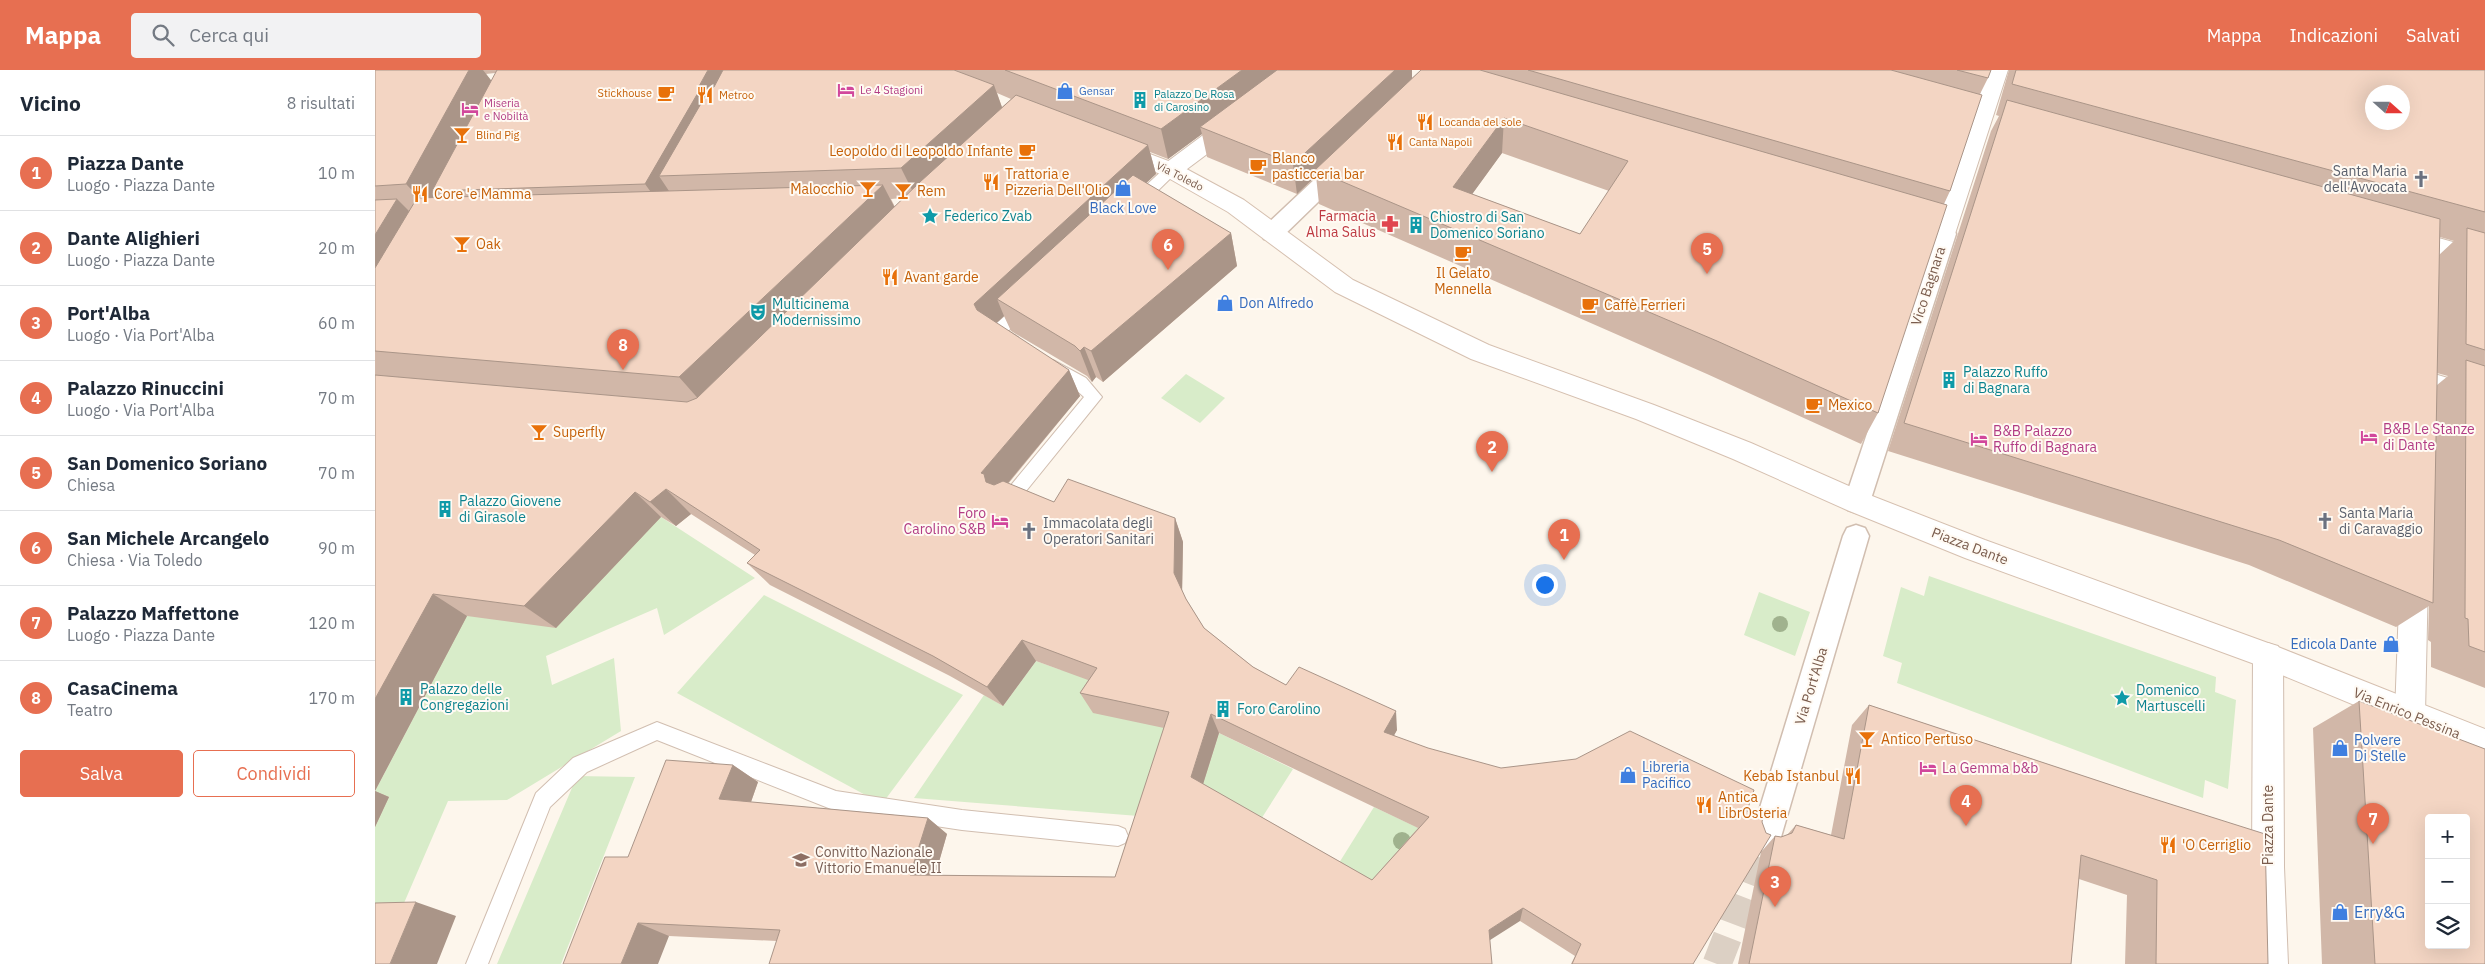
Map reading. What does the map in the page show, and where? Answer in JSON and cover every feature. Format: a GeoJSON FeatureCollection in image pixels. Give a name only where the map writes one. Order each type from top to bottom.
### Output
{"type":"FeatureCollection","features":[{"type":"Feature","properties":{"kind":"main road","name":"Vico Bagnara"},"geometry":{"type":"LineString","coordinates":[[1945,234],[1998,70]]}},
{"type":"Feature","properties":{"kind":"main road"},"geometry":{"type":"LineString","coordinates":[[1171,170],[1251,110]]}},
{"type":"Feature","properties":{"kind":"main road","name":"Via Toledo"},"geometry":{"type":"LineString","coordinates":[[1096,142],[1171,170],[1236,206],[1272,233]]}},
{"type":"Feature","properties":{"kind":"main road"},"geometry":{"type":"LineString","coordinates":[[1879,214],[1945,234]]}},
{"type":"Feature","properties":{"kind":"main road"},"geometry":{"type":"LineString","coordinates":[[2387,232],[2485,260]]}},
{"type":"Feature","properties":{"kind":"main road","name":"Piazza Dante"},"geometry":{"type":"LineString","coordinates":[[1272,233],[1344,286],[1429,329],[1480,352],[1654,415],[1742,451],[1857,502],[1975,549],[2268,656],[2330,681]]}},
{"type":"Feature","properties":{"kind":"main road"},"geometry":{"type":"LineString","coordinates":[[2423,270],[2424,242]]}},
{"type":"Feature","properties":{"kind":"main road"},"geometry":{"type":"LineString","coordinates":[[2420,405],[2421,347]]}},
{"type":"Feature","properties":{"kind":"main road"},"geometry":{"type":"LineString","coordinates":[[2410,714],[2415,551]]}},
{"type":"Feature","properties":{"kind":"main road","name":"Piazza Dante"},"geometry":{"type":"LineString","coordinates":[[2268,656],[2268,867],[2271,964]]}},
{"type":"Feature","properties":{"kind":"main road","name":"Via Enrico Pessina"},"geometry":{"type":"LineString","coordinates":[[2330,681],[2485,744]]}},
{"type":"Feature","properties":{"kind":"street"},"geometry":{"type":"LineString","coordinates":[[1272,233],[1358,151]]}},
{"type":"Feature","properties":{"kind":"street","name":"Vico Bagnara"},"geometry":{"type":"LineString","coordinates":[[1857,502],[1945,234]]}},
{"type":"Feature","properties":{"kind":"street","name":"Via Port'Alba"},"geometry":{"type":"LineString","coordinates":[[1766,837],[1856,536]]}},
{"type":"Feature","properties":{"kind":"lane"},"geometry":{"type":"LineString","coordinates":[[1126,212],[1171,170]]}},
{"type":"Feature","properties":{"kind":"lane"},"geometry":{"type":"LineString","coordinates":[[1022,347],[997,332],[1033,299]]}},
{"type":"Feature","properties":{"kind":"lane"},"geometry":{"type":"LineString","coordinates":[[1008,501],[1094,397],[1080,383],[1039,357]]}},
{"type":"Feature","properties":{"kind":"lane"},"geometry":{"type":"LineString","coordinates":[[2421,376],[2485,395]]}},
{"type":"Feature","properties":{"kind":"lane"},"geometry":{"type":"LineString","coordinates":[[477,964],[543,800],[580,765],[657,732],[836,801],[962,820],[1118,836]]}},
{"type":"Feature","properties":{"kind":"green space"},"geometry":{"type":"Polygon","coordinates":[[[1186,374],[1225,398],[1200,423],[1161,398],[1186,374]]]}},
{"type":"Feature","properties":{"kind":"green space"},"geometry":{"type":"Polygon","coordinates":[[[661,517],[755,578],[664,635],[657,608],[546,656],[552,685],[614,658],[621,731],[507,800],[448,801],[398,917],[375,919],[375,791],[440,667],[391,642],[661,517]]]}},
{"type":"Feature","properties":{"kind":"green space"},"geometry":{"type":"Polygon","coordinates":[[[1929,576],[2216,677],[2215,692],[2236,700],[2228,789],[2205,780],[2203,798],[1897,683],[1902,663],[1883,656],[1901,587],[1924,596],[1929,576]]]}},
{"type":"Feature","properties":{"kind":"green space"},"geometry":{"type":"Polygon","coordinates":[[[1759,592],[1810,612],[1795,656],[1744,635],[1759,592]]]}},
{"type":"Feature","properties":{"kind":"green space"},"geometry":{"type":"Polygon","coordinates":[[[764,595],[963,695],[882,804],[677,693],[764,595]]]}},
{"type":"Feature","properties":{"kind":"green space"},"geometry":{"type":"Polygon","coordinates":[[[1074,649],[1178,731],[1151,817],[914,798],[984,695],[1003,706],[1036,661],[1061,670],[1074,649]]]}},
{"type":"Feature","properties":{"kind":"green space"},"geometry":{"type":"Polygon","coordinates":[[[1219,733],[1293,769],[1256,827],[1186,837],[1219,733]]]}},
{"type":"Feature","properties":{"kind":"green space"},"geometry":{"type":"Polygon","coordinates":[[[577,776],[635,777],[561,964],[497,964],[577,776]]]}},
{"type":"Feature","properties":{"kind":"green space"},"geometry":{"type":"Polygon","coordinates":[[[1374,807],[1429,833],[1366,903],[1334,871],[1374,807]]]}},
{"type":"Feature","properties":{"kind":"building"},"geometry":{"type":"Polygon","coordinates":[[[375,70],[469,70],[406,184],[375,186],[375,70]]]}},
{"type":"Feature","properties":{"kind":"building"},"geometry":{"type":"Polygon","coordinates":[[[497,70],[708,70],[698,88],[699,91],[645,184],[432,191],[497,70]]]}},
{"type":"Feature","properties":{"kind":"building"},"geometry":{"type":"Polygon","coordinates":[[[723,70],[954,70],[994,85],[901,168],[659,176],[710,88],[714,87],[723,70]]]}},
{"type":"Feature","properties":{"kind":"building","name":"Palazzo De Rosa di Carosino"},"geometry":{"type":"Polygon","coordinates":[[[1005,70],[1242,70],[1161,129],[1005,70]]]}},
{"type":"Feature","properties":{"kind":"building"},"geometry":{"type":"Polygon","coordinates":[[[1277,70],[1395,70],[1293,164],[1200,127],[1277,70]]]}},
{"type":"Feature","properties":{"kind":"building"},"geometry":{"type":"Polygon","coordinates":[[[1421,70],[1480,70],[1947,205],[1878,413],[1717,341],[1315,170],[1421,70]],[[1504,118],[1453,187],[1580,234],[1628,161],[1504,118]]]}},
{"type":"Feature","properties":{"kind":"building"},"geometry":{"type":"Polygon","coordinates":[[[1528,70],[1891,70],[1982,95],[1950,191],[1528,70]]]}},
{"type":"Feature","properties":{"kind":"building"},"geometry":{"type":"Polygon","coordinates":[[[1957,70],[1991,70],[1988,78],[1957,70]]]}},
{"type":"Feature","properties":{"kind":"building"},"geometry":{"type":"Polygon","coordinates":[[[2016,70],[2485,70],[2485,212],[2012,84],[2016,70]]]}},
{"type":"Feature","properties":{"kind":"building"},"geometry":{"type":"Polygon","coordinates":[[[1016,95],[1148,145],[974,304],[977,310],[1069,370],[981,473],[984,474],[986,482],[994,485],[1003,481],[1054,502],[1068,479],[1175,518],[1174,573],[1186,599],[1204,628],[1253,667],[1286,685],[1299,667],[1396,711],[1384,732],[1428,748],[1501,768],[1576,759],[1630,731],[1754,790],[1747,811],[1763,816],[1762,822],[1766,833],[1771,835],[1693,964],[1572,964],[1581,944],[1523,908],[1489,930],[1492,964],[769,964],[780,930],[638,923],[621,964],[563,964],[605,857],[628,857],[666,760],[733,765],[719,799],[928,818],[910,875],[1115,877],[1169,712],[1080,693],[1097,668],[1022,640],[987,687],[933,656],[747,563],[760,550],[666,489],[650,502],[635,492],[524,606],[433,594],[375,699],[375,375],[687,402],[697,398],[920,182],[1016,95]],[[1211,714],[1191,777],[1372,880],[1429,817],[1211,714]]]}},
{"type":"Feature","properties":{"kind":"building"},"geometry":{"type":"Polygon","coordinates":[[[2007,100],[2440,219],[2433,603],[2279,540],[1904,423],[2007,100]]]}},
{"type":"Feature","properties":{"kind":"building"},"geometry":{"type":"Polygon","coordinates":[[[1133,175],[1231,233],[1091,351],[1084,347],[1080,351],[1075,346],[997,299],[1133,175]]]}},
{"type":"Feature","properties":{"kind":"building"},"geometry":{"type":"Polygon","coordinates":[[[883,185],[679,377],[375,351],[375,268],[417,198],[883,185]]]}},
{"type":"Feature","properties":{"kind":"building"},"geometry":{"type":"Polygon","coordinates":[[[397,199],[375,235],[375,200],[397,199]]]}},
{"type":"Feature","properties":{"kind":"building"},"geometry":{"type":"Polygon","coordinates":[[[2467,228],[2485,233],[2485,350],[2466,344],[2467,228]]]}},
{"type":"Feature","properties":{"kind":"building"},"geometry":{"type":"Polygon","coordinates":[[[2466,360],[2485,366],[2485,652],[2469,646],[2468,619],[2465,618],[2466,360]]]}},
{"type":"Feature","properties":{"kind":"building"},"geometry":{"type":"Polygon","coordinates":[[[2359,701],[2485,749],[2485,964],[2375,964],[2359,701]]]}},
{"type":"Feature","properties":{"kind":"building"},"geometry":{"type":"Polygon","coordinates":[[[1869,705],[2265,834],[2268,964],[2156,964],[2157,880],[2081,855],[2071,964],[1749,964],[1775,836],[1781,837],[1792,833],[1796,825],[1844,839],[1869,705]]]}},
{"type":"Feature","properties":{"kind":"building"},"geometry":{"type":"Polygon","coordinates":[[[416,902],[390,964],[375,964],[375,903],[416,902]]]}},
{"type":"Feature","properties":{"kind":"tunnel"},"geometry":{"type":"LineString","coordinates":[[1717,964],[1766,837]]}},
{"type":"Feature","properties":{"kind":"place","name":"Le 4 Stagioni"},"geometry":{"type":"Point","coordinates":[846,90]}},
{"type":"Feature","properties":{"kind":"place","name":"Gensar"},"geometry":{"type":"Point","coordinates":[1065,91]}},
{"type":"Feature","properties":{"kind":"place","name":"Stickhouse"},"geometry":{"type":"Point","coordinates":[666,93]}},
{"type":"Feature","properties":{"kind":"place","name":"Metroo"},"geometry":{"type":"Point","coordinates":[705,95]}},
{"type":"Feature","properties":{"kind":"place","name":"Palazzo De Rosa di Carosino"},"geometry":{"type":"Point","coordinates":[1140,100]}},
{"type":"Feature","properties":{"kind":"place","name":"Miseria e Nobiltà"},"geometry":{"type":"Point","coordinates":[470,109]}},
{"type":"Feature","properties":{"kind":"place","name":"Locanda del sole"},"geometry":{"type":"Point","coordinates":[1425,122]}},
{"type":"Feature","properties":{"kind":"place","name":"Blind Pig"},"geometry":{"type":"Point","coordinates":[462,135]}},
{"type":"Feature","properties":{"kind":"place","name":"Canta Napoli"},"geometry":{"type":"Point","coordinates":[1395,142]}},
{"type":"Feature","properties":{"kind":"place","name":"Leopoldo di Leopoldo Infante"},"geometry":{"type":"Point","coordinates":[1027,151]}},
{"type":"Feature","properties":{"kind":"place","name":"Blanco pasticceria bar"},"geometry":{"type":"Point","coordinates":[1258,166]}},
{"type":"Feature","properties":{"kind":"place","name":"Santa Maria dell'Avvocata"},"geometry":{"type":"Point","coordinates":[2421,179]}},
{"type":"Feature","properties":{"kind":"place","name":"Trattoria e Pizzeria Dell'Olio"},"geometry":{"type":"Point","coordinates":[991,182]}},
{"type":"Feature","properties":{"kind":"place","name":"Black Love"},"geometry":{"type":"Point","coordinates":[1123,188]}},
{"type":"Feature","properties":{"kind":"place","name":"Malocchio"},"geometry":{"type":"Point","coordinates":[868,189]}},
{"type":"Feature","properties":{"kind":"place","name":"Rem"},"geometry":{"type":"Point","coordinates":[903,191]}},
{"type":"Feature","properties":{"kind":"place","name":"Core 'e Mamma"},"geometry":{"type":"Point","coordinates":[420,194]}},
{"type":"Feature","properties":{"kind":"place","name":"Federico Zvab"},"geometry":{"type":"Point","coordinates":[930,216]}},
{"type":"Feature","properties":{"kind":"place","name":"Farmacia Alma Salus"},"geometry":{"type":"Point","coordinates":[1390,224]}},
{"type":"Feature","properties":{"kind":"place","name":"Chiostro di San Domenico Soriano"},"geometry":{"type":"Point","coordinates":[1416,225]}},
{"type":"Feature","properties":{"kind":"place","name":"Oak"},"geometry":{"type":"Point","coordinates":[462,244]}},
{"type":"Feature","properties":{"kind":"place","name":"Il Gelato Mennella"},"geometry":{"type":"Point","coordinates":[1463,253]}},
{"type":"Feature","properties":{"kind":"place","name":"San Michele Arcangelo"},"geometry":{"type":"Point","coordinates":[1168,270]}},
{"type":"Feature","properties":{"kind":"place","name":"San Domenico Soriano"},"geometry":{"type":"Point","coordinates":[1707,274]}},
{"type":"Feature","properties":{"kind":"place","name":"Avant garde"},"geometry":{"type":"Point","coordinates":[890,277]}},
{"type":"Feature","properties":{"kind":"place","name":"Don Alfredo"},"geometry":{"type":"Point","coordinates":[1225,303]}},
{"type":"Feature","properties":{"kind":"place","name":"Caffè Ferrieri"},"geometry":{"type":"Point","coordinates":[1590,305]}},
{"type":"Feature","properties":{"kind":"place","name":"Multicinema Modernissimo"},"geometry":{"type":"Point","coordinates":[758,312]}},
{"type":"Feature","properties":{"kind":"place","name":"CasaCinema"},"geometry":{"type":"Point","coordinates":[623,370]}},
{"type":"Feature","properties":{"kind":"place","name":"Palazzo Ruffo di Bagnara"},"geometry":{"type":"Point","coordinates":[1949,380]}},
{"type":"Feature","properties":{"kind":"place","name":"Mexico"},"geometry":{"type":"Point","coordinates":[1814,405]}},
{"type":"Feature","properties":{"kind":"place","name":"Superfly"},"geometry":{"type":"Point","coordinates":[539,432]}},
{"type":"Feature","properties":{"kind":"place","name":"B&B Le Stanze di Dante"},"geometry":{"type":"Point","coordinates":[2369,437]}},
{"type":"Feature","properties":{"kind":"place","name":"B&B Palazzo Ruffo di Bagnara"},"geometry":{"type":"Point","coordinates":[1979,439]}},
{"type":"Feature","properties":{"kind":"place","name":"Dante Alighieri"},"geometry":{"type":"Point","coordinates":[1492,472]}},
{"type":"Feature","properties":{"kind":"place","name":"Palazzo Giovene di Girasole"},"geometry":{"type":"Point","coordinates":[445,509]}},
{"type":"Feature","properties":{"kind":"place","name":"Foro Carolino S&B"},"geometry":{"type":"Point","coordinates":[1000,521]}},
{"type":"Feature","properties":{"kind":"place","name":"Santa Maria di Caravaggio"},"geometry":{"type":"Point","coordinates":[2325,521]}},
{"type":"Feature","properties":{"kind":"place","name":"Immacolata degli Operatori Sanitari"},"geometry":{"type":"Point","coordinates":[1029,531]}},
{"type":"Feature","properties":{"kind":"place","name":"Piazza Dante"},"geometry":{"type":"Point","coordinates":[1564,560]}},
{"type":"Feature","properties":{"kind":"place","name":"Edicola Dante"},"geometry":{"type":"Point","coordinates":[2391,644]}},
{"type":"Feature","properties":{"kind":"place","name":"Palazzo delle Congregazioni"},"geometry":{"type":"Point","coordinates":[406,697]}},
{"type":"Feature","properties":{"kind":"place","name":"Domenico Martuscelli"},"geometry":{"type":"Point","coordinates":[2122,698]}},
{"type":"Feature","properties":{"kind":"place","name":"Foro Carolino"},"geometry":{"type":"Point","coordinates":[1223,709]}},
{"type":"Feature","properties":{"kind":"place","name":"Antico Pertuso"},"geometry":{"type":"Point","coordinates":[1867,739]}},
{"type":"Feature","properties":{"kind":"place","name":"Polvere Di Stelle"},"geometry":{"type":"Point","coordinates":[2340,748]}},
{"type":"Feature","properties":{"kind":"place","name":"La Gemma b&b"},"geometry":{"type":"Point","coordinates":[1928,768]}},
{"type":"Feature","properties":{"kind":"place","name":"Libreria Pacifico"},"geometry":{"type":"Point","coordinates":[1628,775]}},
{"type":"Feature","properties":{"kind":"place","name":"Kebab Istanbul"},"geometry":{"type":"Point","coordinates":[1853,776]}},
{"type":"Feature","properties":{"kind":"place","name":"Antica LibrOsteria"},"geometry":{"type":"Point","coordinates":[1704,805]}},
{"type":"Feature","properties":{"kind":"place","name":"Palazzo Rinuccini"},"geometry":{"type":"Point","coordinates":[1966,826]}},
{"type":"Feature","properties":{"kind":"place","name":"Palazzo Maffettone"},"geometry":{"type":"Point","coordinates":[2373,844]}},
{"type":"Feature","properties":{"kind":"place","name":"'O Cerriglio"},"geometry":{"type":"Point","coordinates":[2168,845]}},
{"type":"Feature","properties":{"kind":"place","name":"Convitto Nazionale Vittorio Emanuele II"},"geometry":{"type":"Point","coordinates":[801,860]}},
{"type":"Feature","properties":{"kind":"place","name":"Port'Alba"},"geometry":{"type":"Point","coordinates":[1775,907]}},
{"type":"Feature","properties":{"kind":"place","name":"Erry&G"},"geometry":{"type":"Point","coordinates":[2340,912]}}]}
